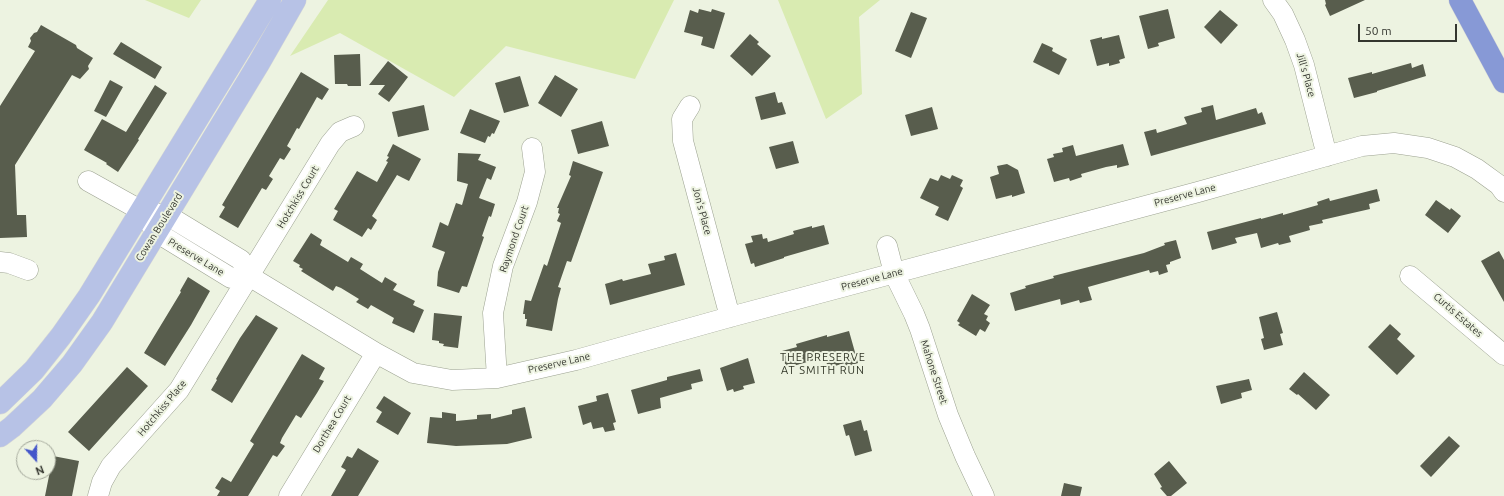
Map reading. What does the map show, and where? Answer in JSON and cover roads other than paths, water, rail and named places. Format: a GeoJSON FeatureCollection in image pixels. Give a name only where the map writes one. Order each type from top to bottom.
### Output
{"type":"FeatureCollection","features":[{"type":"Feature","properties":{"kind":"highway"},"geometry":{"type":"LineString","coordinates":[[1460,0],[1504,82]]}},
{"type":"Feature","properties":{"kind":"main road"},"geometry":{"type":"LineString","coordinates":[[0,403],[34,370],[61,336],[89,296],[270,0]]}},
{"type":"Feature","properties":{"kind":"main road","name":"Cowan Boulevard"},"geometry":{"type":"LineString","coordinates":[[0,436],[42,399],[72,364],[102,322],[259,63],[295,0]]}},
{"type":"Feature","properties":{"kind":"street","name":"Jill's Place"},"geometry":{"type":"LineString","coordinates":[[1273,0],[1283,14],[1304,64],[1327,156]]}},
{"type":"Feature","properties":{"kind":"street","name":"Jon's Place"},"geometry":{"type":"LineString","coordinates":[[690,106],[682,119],[683,141],[730,317]]}},
{"type":"Feature","properties":{"kind":"street","name":"Hotchkiss Court"},"geometry":{"type":"LineString","coordinates":[[249,276],[330,144],[340,132],[354,126]]}},
{"type":"Feature","properties":{"kind":"street","name":"Preserve Lane"},"geometry":{"type":"LineString","coordinates":[[142,211],[231,278],[249,276],[376,353],[413,373],[452,380],[497,378],[576,360],[730,317],[1191,194],[1362,146],[1394,143],[1428,148],[1461,160],[1499,185],[1504,192]]}},
{"type":"Feature","properties":{"kind":"street","name":"Raymond Court"},"geometry":{"type":"LineString","coordinates":[[497,378],[493,313],[503,266],[527,202],[535,172],[532,148]]}},
{"type":"Feature","properties":{"kind":"street"},"geometry":{"type":"LineString","coordinates":[[88,181],[142,211]]}},
{"type":"Feature","properties":{"kind":"street","name":"Mahone Street"},"geometry":{"type":"LineString","coordinates":[[887,246],[894,273],[914,314],[948,415],[984,496]]}},
{"type":"Feature","properties":{"kind":"street"},"geometry":{"type":"LineString","coordinates":[[0,262],[9,263],[28,270]]}},
{"type":"Feature","properties":{"kind":"street","name":"Hotchkiss Place"},"geometry":{"type":"LineString","coordinates":[[98,496],[102,482],[111,466],[179,390],[249,276]]}},
{"type":"Feature","properties":{"kind":"street","name":"Curtis Estates"},"geometry":{"type":"LineString","coordinates":[[1410,276],[1504,355]]}},
{"type":"Feature","properties":{"kind":"street","name":"Dorthea Court"},"geometry":{"type":"LineString","coordinates":[[289,496],[376,353]]}},
{"type":"Feature","properties":{"kind":"district","name":"THE PRESERVE AT SMITH RUN"},"geometry":{"type":"Point","coordinates":[823,363]}}]}
